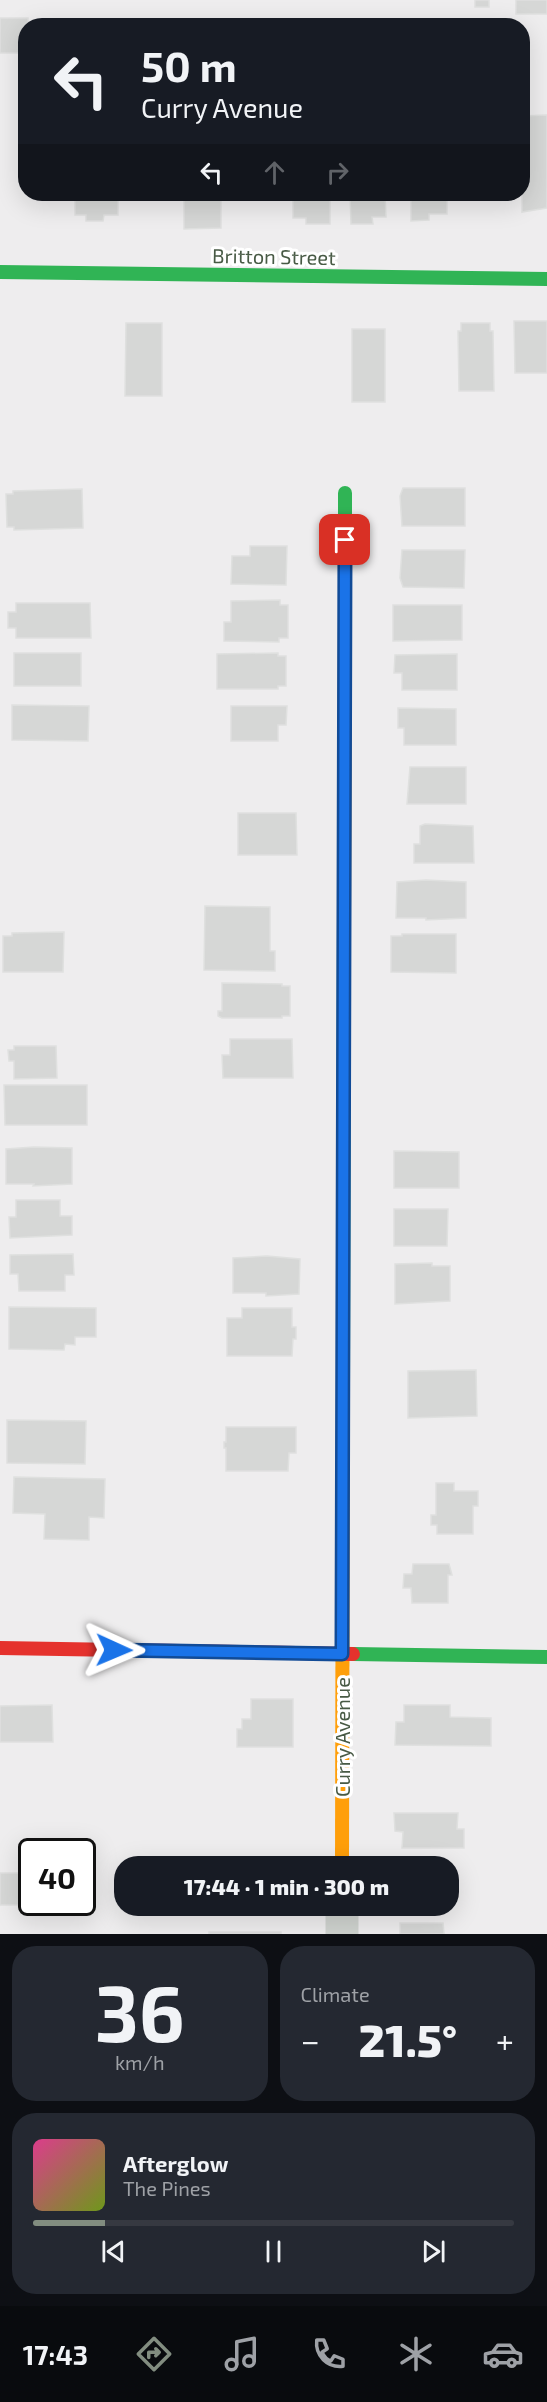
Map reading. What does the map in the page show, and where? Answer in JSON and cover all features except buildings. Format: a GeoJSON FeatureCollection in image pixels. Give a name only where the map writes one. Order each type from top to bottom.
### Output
{"type":"FeatureCollection","features":[{"type":"Feature","properties":{"kind":"street","name":"Britton Street"},"geometry":{"type":"LineString","coordinates":[[0,273],[547,279]]}},
{"type":"Feature","properties":{"kind":"street","name":"Curry Avenue"},"geometry":{"type":"LineString","coordinates":[[342,1856],[345,493]]}},
{"type":"Feature","properties":{"kind":"street"},"geometry":{"type":"LineString","coordinates":[[0,1648],[547,1657]]}},
{"type":"Feature","properties":{"kind":"street"},"geometry":{"type":"LineString","coordinates":[[342,1916],[342,1934]]}},
{"type":"Feature","properties":{"kind":"traffic: fast"},"geometry":{"type":"LineString","coordinates":[[0,272],[547,279]]}},
{"type":"Feature","properties":{"kind":"traffic: fast"},"geometry":{"type":"LineString","coordinates":[[345,493],[345,618]]}},
{"type":"Feature","properties":{"kind":"traffic: fast"},"geometry":{"type":"LineString","coordinates":[[343,1385],[344,919]]}},
{"type":"Feature","properties":{"kind":"traffic: fast"},"geometry":{"type":"LineString","coordinates":[[353,1654],[547,1657]]}},
{"type":"Feature","properties":{"kind":"traffic: slow"},"geometry":{"type":"LineString","coordinates":[[344,919],[345,618]]}},
{"type":"Feature","properties":{"kind":"traffic: slow"},"geometry":{"type":"LineString","coordinates":[[342,1856],[343,1385]]}},
{"type":"Feature","properties":{"kind":"traffic: jam"},"geometry":{"type":"LineString","coordinates":[[0,1648],[353,1654]]}},
{"type":"Feature","properties":{"kind":"route"},"geometry":{"type":"LineString","coordinates":[[114,1650],[342,1654],[345,540]]}}]}
